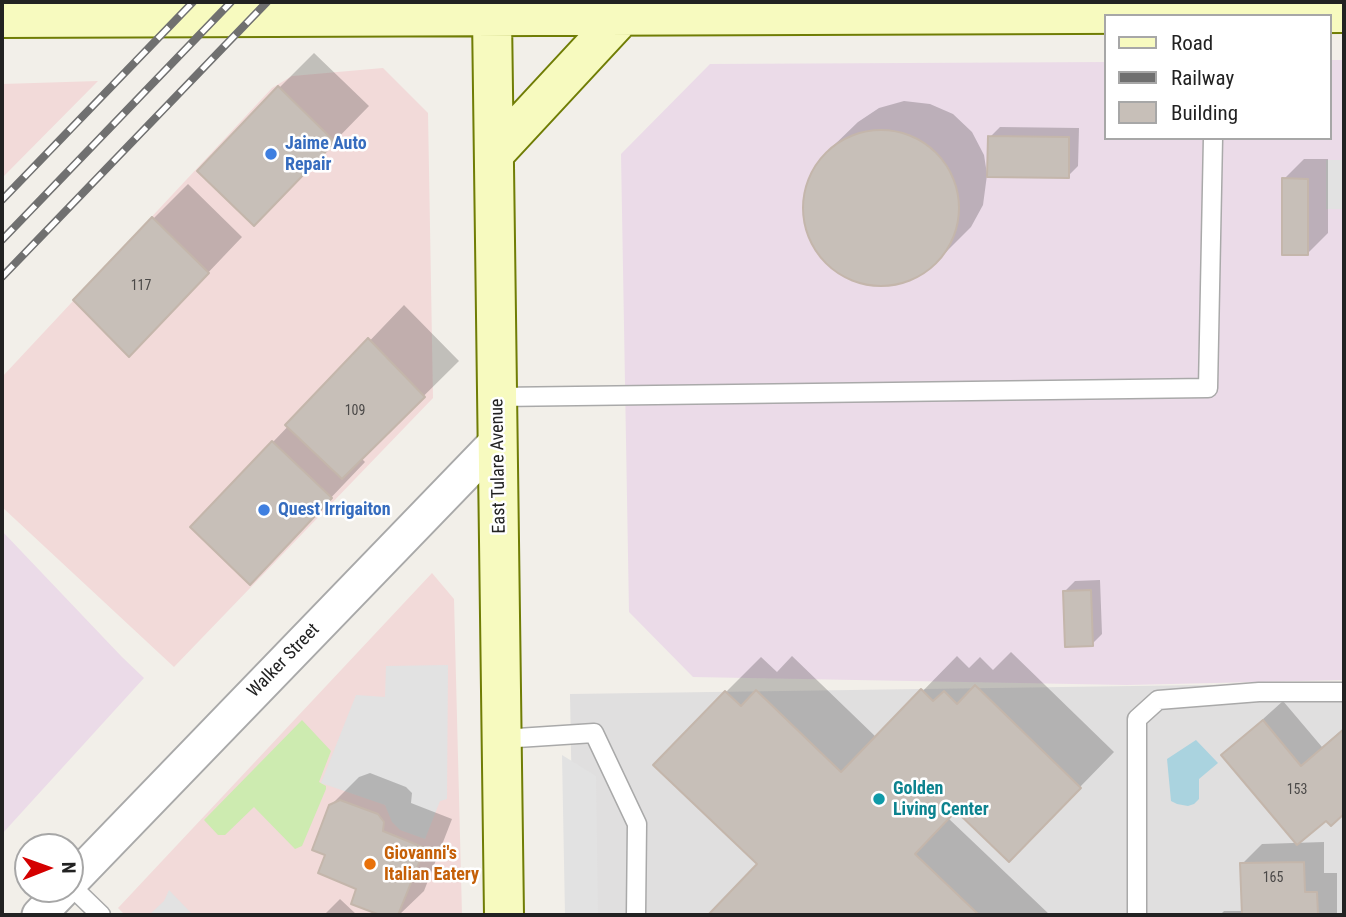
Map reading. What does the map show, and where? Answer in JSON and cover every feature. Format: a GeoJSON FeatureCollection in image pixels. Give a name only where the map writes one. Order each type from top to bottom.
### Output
{"type":"FeatureCollection","features":[{"type":"Feature","properties":{"kind":"main road"},"geometry":{"type":"LineString","coordinates":[[1214,14],[1344,13]]}},
{"type":"Feature","properties":{"kind":"main road"},"geometry":{"type":"LineString","coordinates":[[2,18],[1104,14]]}},
{"type":"Feature","properties":{"kind":"main road","name":"East Tulare Avenue"},"geometry":{"type":"LineString","coordinates":[[492,16],[505,915]]}},
{"type":"Feature","properties":{"kind":"main road"},"geometry":{"type":"LineString","coordinates":[[494,154],[622,16]]}},
{"type":"Feature","properties":{"kind":"street","name":"Walker Street"},"geometry":{"type":"LineString","coordinates":[[84,869],[498,440]]}},
{"type":"Feature","properties":{"kind":"lane"},"geometry":{"type":"LineString","coordinates":[[498,397],[1208,388],[1213,140]]}},
{"type":"Feature","properties":{"kind":"lane"},"geometry":{"type":"LineString","coordinates":[[1137,915],[1137,719],[1158,700],[1168,698],[1259,692],[1344,692]]}},
{"type":"Feature","properties":{"kind":"lane"},"geometry":{"type":"LineString","coordinates":[[502,739],[594,733],[637,824],[636,915]]}},
{"type":"Feature","properties":{"kind":"lane"},"geometry":{"type":"LineString","coordinates":[[84,898],[101,915]]}},
{"type":"Feature","properties":{"kind":"shaded area"},"geometry":{"type":"Polygon","coordinates":[[[1332,60],[1344,60],[1344,680],[1127,685],[693,677],[629,612],[621,154],[710,64],[1104,62],[1104,140],[1332,140],[1332,60]]]}},
{"type":"Feature","properties":{"kind":"shaded area"},"geometry":{"type":"Polygon","coordinates":[[[383,68],[428,113],[433,398],[174,667],[2,507],[2,377],[272,88],[292,76],[383,68]]]}},
{"type":"Feature","properties":{"kind":"shaded area"},"geometry":{"type":"Polygon","coordinates":[[[98,81],[2,178],[2,84],[98,81]]]}},
{"type":"Feature","properties":{"kind":"shaded area"},"geometry":{"type":"Polygon","coordinates":[[[1326,160],[1344,160],[1344,209],[1326,209],[1326,160]]]}},
{"type":"Feature","properties":{"kind":"shaded area"},"geometry":{"type":"Polygon","coordinates":[[[2,531],[144,678],[2,834],[2,531]]]}},
{"type":"Feature","properties":{"kind":"shaded area"},"geometry":{"type":"Polygon","coordinates":[[[432,573],[454,599],[462,915],[125,915],[118,908],[432,573]]]}},
{"type":"Feature","properties":{"kind":"shaded area"},"geometry":{"type":"Polygon","coordinates":[[[448,665],[447,799],[440,801],[425,839],[400,830],[392,822],[385,805],[321,783],[356,695],[385,697],[386,666],[448,665]]]}},
{"type":"Feature","properties":{"kind":"shaded area"},"geometry":{"type":"Polygon","coordinates":[[[1344,683],[1344,915],[574,915],[570,694],[1344,683]]]}},
{"type":"Feature","properties":{"kind":"shaded area"},"geometry":{"type":"Polygon","coordinates":[[[562,755],[596,776],[598,915],[565,915],[562,755]]]}},
{"type":"Feature","properties":{"kind":"shaded area"},"geometry":{"type":"Polygon","coordinates":[[[169,890],[193,915],[149,915],[164,901],[169,890]]]}},
{"type":"Feature","properties":{"kind":"green space"},"geometry":{"type":"Polygon","coordinates":[[[302,720],[331,751],[319,782],[326,786],[326,789],[302,846],[295,849],[254,807],[225,835],[218,835],[204,820],[302,720]]]}},
{"type":"Feature","properties":{"kind":"water"},"geometry":{"type":"Polygon","coordinates":[[[1196,740],[1218,763],[1199,779],[1199,799],[1194,804],[1177,804],[1171,801],[1167,759],[1196,740]]]}},
{"type":"Feature","properties":{"kind":"building"},"geometry":{"type":"Polygon","coordinates":[[[278,86],[335,142],[254,226],[197,171],[278,86]]]}},
{"type":"Feature","properties":{"kind":"building"},"geometry":{"type":"Polygon","coordinates":[[[881,130],[911,136],[936,153],[953,178],[959,208],[953,238],[936,263],[911,280],[881,286],[851,280],[826,263],[809,238],[803,208],[809,178],[826,153],[851,136],[881,130]]]}},
{"type":"Feature","properties":{"kind":"building"},"geometry":{"type":"Polygon","coordinates":[[[988,136],[1069,137],[1069,178],[987,177],[988,136]]]}},
{"type":"Feature","properties":{"kind":"building"},"geometry":{"type":"Polygon","coordinates":[[[1282,178],[1308,179],[1308,255],[1282,255],[1282,178]]]}},
{"type":"Feature","properties":{"kind":"building"},"geometry":{"type":"Polygon","coordinates":[[[152,217],[209,273],[129,357],[73,300],[152,217]]]}},
{"type":"Feature","properties":{"kind":"building"},"geometry":{"type":"Polygon","coordinates":[[[368,338],[425,397],[342,479],[285,425],[368,338]]]}},
{"type":"Feature","properties":{"kind":"building"},"geometry":{"type":"Polygon","coordinates":[[[272,441],[332,498],[250,585],[190,527],[272,441]]]}},
{"type":"Feature","properties":{"kind":"building"},"geometry":{"type":"Polygon","coordinates":[[[1091,590],[1093,646],[1065,647],[1063,591],[1091,590]]]}},
{"type":"Feature","properties":{"kind":"building","name":"Golden Living Center"},"geometry":{"type":"Polygon","coordinates":[[[975,685],[1081,788],[1009,862],[956,811],[915,854],[979,915],[708,915],[757,864],[653,765],[725,691],[741,706],[756,690],[841,772],[921,689],[933,701],[944,691],[957,704],[975,685]]]}},
{"type":"Feature","properties":{"kind":"building"},"geometry":{"type":"Polygon","coordinates":[[[1263,720],[1301,766],[1344,729],[1344,814],[1331,826],[1326,821],[1297,845],[1221,755],[1263,720]]]}},
{"type":"Feature","properties":{"kind":"building","name":"Giovanni's Italian Eatery"},"geometry":{"type":"Polygon","coordinates":[[[340,800],[378,814],[384,822],[383,831],[425,848],[398,915],[380,915],[351,904],[356,889],[318,873],[325,855],[312,850],[329,805],[340,800]]]}},
{"type":"Feature","properties":{"kind":"building"},"geometry":{"type":"Polygon","coordinates":[[[1304,862],[1305,892],[1317,892],[1318,915],[1242,915],[1240,863],[1304,862]]]}},
{"type":"Feature","properties":{"kind":"railway"},"geometry":{"type":"LineString","coordinates":[[2,200],[193,2]]}},
{"type":"Feature","properties":{"kind":"railway"},"geometry":{"type":"LineString","coordinates":[[2,240],[231,2]]}},
{"type":"Feature","properties":{"kind":"railway"},"geometry":{"type":"LineString","coordinates":[[2,277],[267,2]]}},
{"type":"Feature","properties":{"kind":"place","name":"Jaime Auto Repair"},"geometry":{"type":"Point","coordinates":[271,154]}},
{"type":"Feature","properties":{"kind":"place","name":"Quest Irrigaiton"},"geometry":{"type":"Point","coordinates":[264,510]}},
{"type":"Feature","properties":{"kind":"place","name":"Golden Living Center"},"geometry":{"type":"Point","coordinates":[879,799]}},
{"type":"Feature","properties":{"kind":"place","name":"Giovanni's Italian Eatery"},"geometry":{"type":"Point","coordinates":[370,864]}}]}
